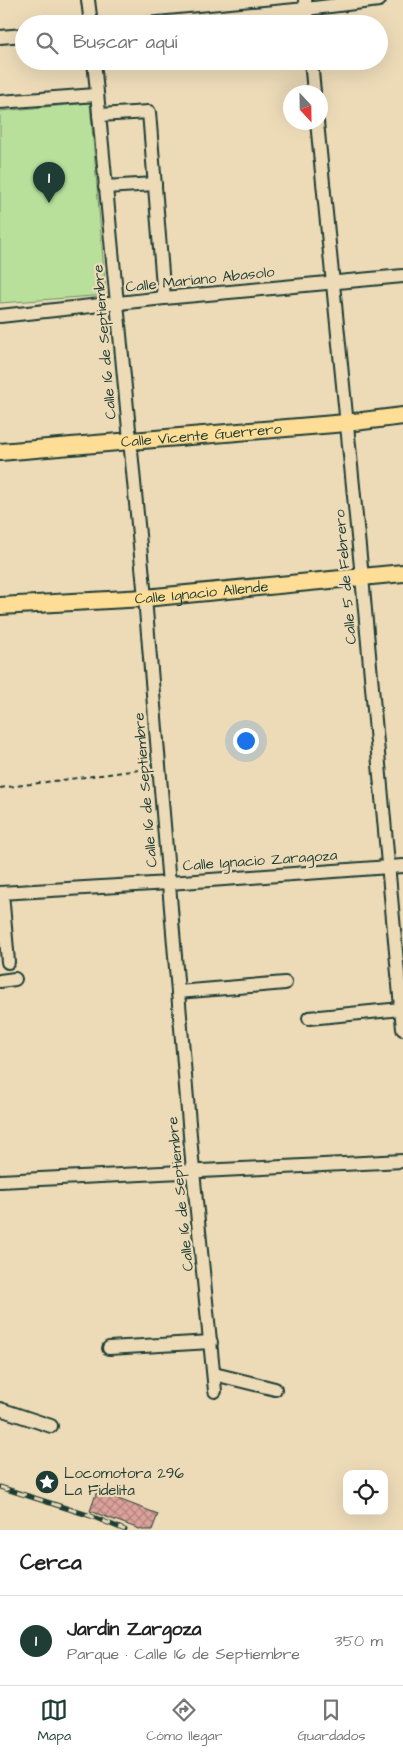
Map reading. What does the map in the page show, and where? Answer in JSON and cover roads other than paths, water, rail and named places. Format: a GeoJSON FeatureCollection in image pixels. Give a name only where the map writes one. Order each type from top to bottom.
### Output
{"type":"FeatureCollection","features":[{"type":"Feature","properties":{"kind":"main road","name":"Calle Vicente Guerrero"},"geometry":{"type":"LineString","coordinates":[[0,452],[346,423],[403,416]]}},
{"type":"Feature","properties":{"kind":"main road","name":"Calle Ignacio Allende"},"geometry":{"type":"LineString","coordinates":[[0,606],[145,598],[403,573]]}},
{"type":"Feature","properties":{"kind":"street"},"geometry":{"type":"LineString","coordinates":[[88,0],[89,15]]}},
{"type":"Feature","properties":{"kind":"street"},"geometry":{"type":"LineString","coordinates":[[222,15],[306,5],[379,0]]}},
{"type":"Feature","properties":{"kind":"street"},"geometry":{"type":"LineString","coordinates":[[0,37],[15,36]]}},
{"type":"Feature","properties":{"kind":"street","name":"Calle 16 de Septiembre"},"geometry":{"type":"LineString","coordinates":[[95,70],[145,598],[193,1172],[215,1391]]}},
{"type":"Feature","properties":{"kind":"street"},"geometry":{"type":"LineString","coordinates":[[312,70],[313,85]]}},
{"type":"Feature","properties":{"kind":"street"},"geometry":{"type":"LineString","coordinates":[[0,102],[96,95]]}},
{"type":"Feature","properties":{"kind":"street"},"geometry":{"type":"LineString","coordinates":[[99,115],[149,112],[164,298]]}},
{"type":"Feature","properties":{"kind":"street","name":"Calle 5 de Febrero"},"geometry":{"type":"LineString","coordinates":[[318,130],[362,577],[403,1029]]}},
{"type":"Feature","properties":{"kind":"street"},"geometry":{"type":"LineString","coordinates":[[105,187],[155,184]]}},
{"type":"Feature","properties":{"kind":"street","name":"Calle Mariano Abasolo"},"geometry":{"type":"LineString","coordinates":[[0,316],[164,298],[403,276]]}},
{"type":"Feature","properties":{"kind":"street","name":"Calle Ignacio Zaragoza"},"geometry":{"type":"LineString","coordinates":[[1,893],[403,866]]}},
{"type":"Feature","properties":{"kind":"street"},"geometry":{"type":"LineString","coordinates":[[1,893],[8,962]]}},
{"type":"Feature","properties":{"kind":"street"},"geometry":{"type":"LineString","coordinates":[[0,981],[15,979]]}},
{"type":"Feature","properties":{"kind":"street"},"geometry":{"type":"LineString","coordinates":[[178,992],[285,983]]}},
{"type":"Feature","properties":{"kind":"street"},"geometry":{"type":"LineString","coordinates":[[309,1018],[401,1009]]}},
{"type":"Feature","properties":{"kind":"street"},"geometry":{"type":"LineString","coordinates":[[0,1181],[403,1160]]}},
{"type":"Feature","properties":{"kind":"street"},"geometry":{"type":"LineString","coordinates":[[109,1348],[211,1342]]}},
{"type":"Feature","properties":{"kind":"street"},"geometry":{"type":"LineString","coordinates":[[214,1374],[275,1388]]}},
{"type":"Feature","properties":{"kind":"street"},"geometry":{"type":"LineString","coordinates":[[0,1409],[51,1426]]}},
{"type":"Feature","properties":{"kind":"railway"},"geometry":{"type":"LineString","coordinates":[[0,1487],[91,1516],[125,1530]]}},
{"type":"Feature","properties":{"kind":"place","name":"Jardin Zargoza"},"geometry":{"type":"Point","coordinates":[49,203]}},
{"type":"Feature","properties":{"kind":"place","name":"Locomotora 296 La Fidelita"},"geometry":{"type":"Point","coordinates":[47,1482]}}]}
